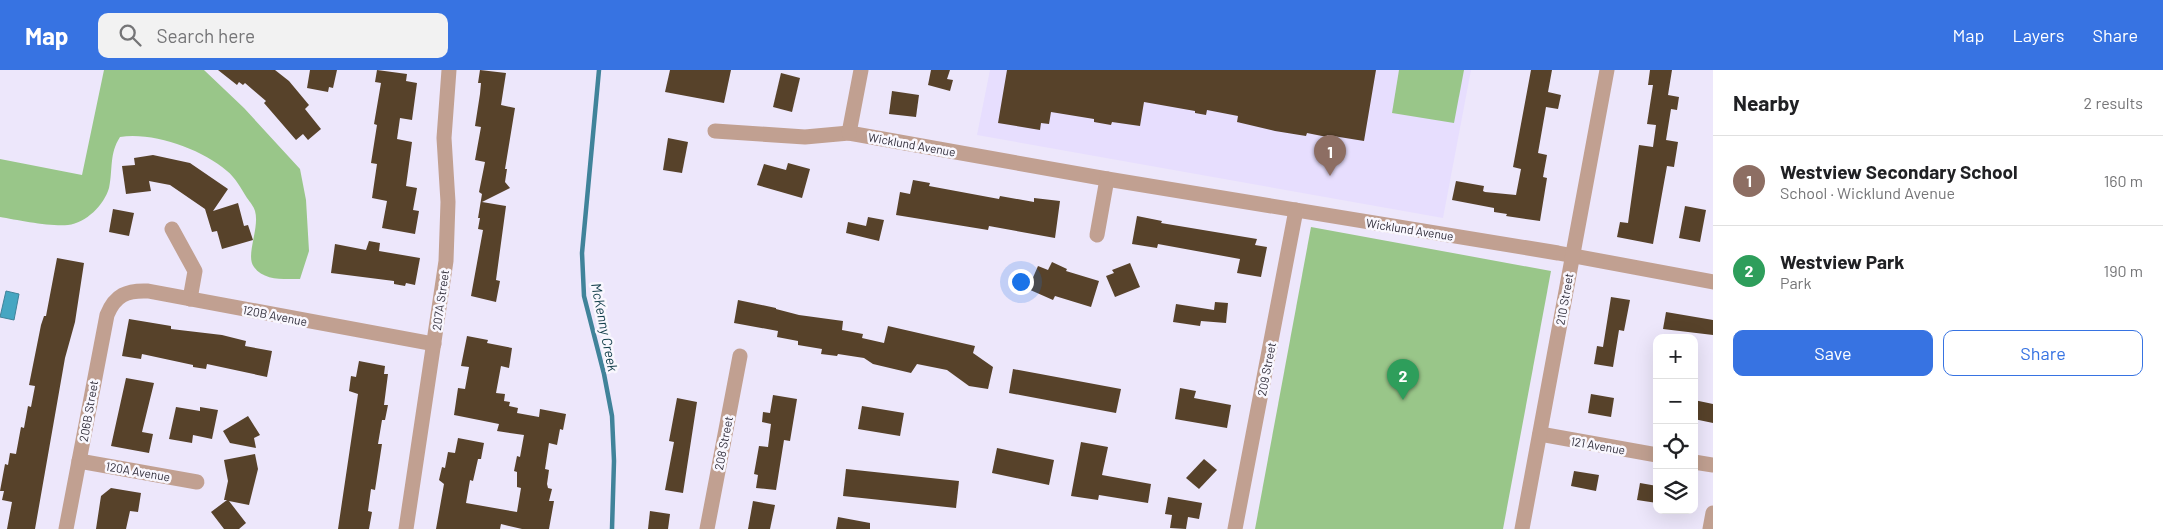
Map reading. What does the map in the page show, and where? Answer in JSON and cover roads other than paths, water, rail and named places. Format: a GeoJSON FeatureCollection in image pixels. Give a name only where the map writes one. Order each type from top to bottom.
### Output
{"type":"FeatureCollection","features":[{"type":"Feature","properties":{"kind":"street","name":"207A Street"},"geometry":{"type":"LineString","coordinates":[[406,529],[434,344],[448,234],[444,138],[449,70]]}},
{"type":"Feature","properties":{"kind":"street"},"geometry":{"type":"LineString","coordinates":[[849,132],[861,70]]}},
{"type":"Feature","properties":{"kind":"street","name":"210 Street"},"geometry":{"type":"LineString","coordinates":[[1522,529],[1607,70]]}},
{"type":"Feature","properties":{"kind":"street","name":"Wicklund Avenue"},"geometry":{"type":"LineString","coordinates":[[715,131],[805,137],[849,132],[1107,179],[1572,256],[1713,282]]}},
{"type":"Feature","properties":{"kind":"street"},"geometry":{"type":"LineString","coordinates":[[1097,235],[1107,179]]}},
{"type":"Feature","properties":{"kind":"street","name":"209 Street"},"geometry":{"type":"LineString","coordinates":[[1235,529],[1296,210]]}},
{"type":"Feature","properties":{"kind":"street"},"geometry":{"type":"LineString","coordinates":[[172,228],[195,270],[190,299]]}},
{"type":"Feature","properties":{"kind":"street","name":"120B Avenue"},"geometry":{"type":"LineString","coordinates":[[118,296],[136,290],[434,344]]}},
{"type":"Feature","properties":{"kind":"street","name":"206B Street"},"geometry":{"type":"LineString","coordinates":[[66,529],[107,315],[111,303],[118,296]]}},
{"type":"Feature","properties":{"kind":"street","name":"208 Street"},"geometry":{"type":"LineString","coordinates":[[707,529],[740,356]]}},
{"type":"Feature","properties":{"kind":"street","name":"121 Avenue"},"geometry":{"type":"LineString","coordinates":[[1540,434],[1653,454]]}},
{"type":"Feature","properties":{"kind":"street","name":"120A Avenue"},"geometry":{"type":"LineString","coordinates":[[78,461],[197,482]]}},
{"type":"Feature","properties":{"kind":"street"},"geometry":{"type":"LineString","coordinates":[[1698,463],[1713,465]]}},
{"type":"Feature","properties":{"kind":"street"},"geometry":{"type":"LineString","coordinates":[[1710,529],[1713,513]]}},
{"type":"Feature","properties":{"kind":"water"},"geometry":{"type":"Polygon","coordinates":[[[6,291],[19,294],[14,320],[0,317],[6,291]]]}},
{"type":"Feature","properties":{"kind":"waterway","name":"McKenny Creek"},"geometry":{"type":"LineString","coordinates":[[599,70],[582,253],[584,296],[604,374],[612,416],[614,461],[612,529]]}},
{"type":"Feature","properties":{"kind":"place","name":"Westview Secondary School"},"geometry":{"type":"Point","coordinates":[1330,176]}},
{"type":"Feature","properties":{"kind":"place","name":"Westview Park"},"geometry":{"type":"Point","coordinates":[1403,400]}}]}
